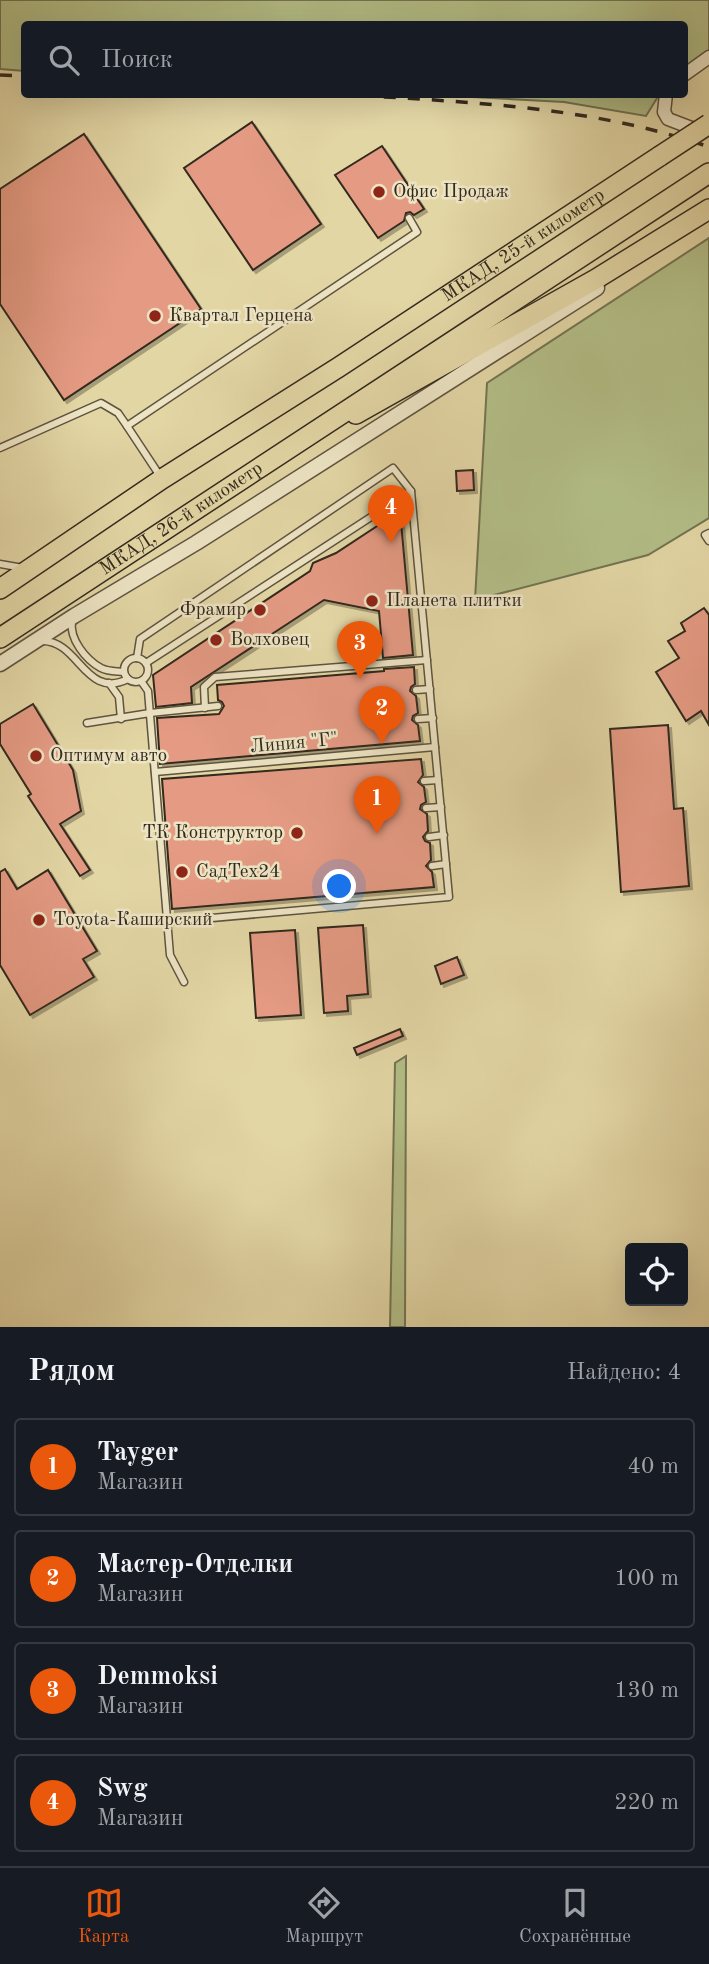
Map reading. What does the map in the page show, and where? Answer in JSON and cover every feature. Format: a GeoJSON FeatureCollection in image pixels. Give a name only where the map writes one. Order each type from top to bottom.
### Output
{"type":"FeatureCollection","features":[{"type":"Feature","properties":{"kind":"main road","name":"МКАД, 25-й километр"},"geometry":{"type":"LineString","coordinates":[[162,479],[339,367],[709,124]]}},
{"type":"Feature","properties":{"kind":"main road","name":"МКАД, 26-й километр"},"geometry":{"type":"LineString","coordinates":[[0,638],[708,174]]}},
{"type":"Feature","properties":{"kind":"main road"},"geometry":{"type":"LineString","coordinates":[[258,469],[596,279],[703,213]]}},
{"type":"Feature","properties":{"kind":"main road"},"geometry":{"type":"LineString","coordinates":[[0,589],[162,479]]}},
{"type":"Feature","properties":{"kind":"street"},"geometry":{"type":"LineString","coordinates":[[688,72],[709,57]]}},
{"type":"Feature","properties":{"kind":"street"},"geometry":{"type":"LineString","coordinates":[[666,98],[664,112],[668,119],[709,135]]}},
{"type":"Feature","properties":{"kind":"street"},"geometry":{"type":"LineString","coordinates":[[0,664],[580,299],[703,213]]}},
{"type":"Feature","properties":{"kind":"lane"},"geometry":{"type":"LineString","coordinates":[[127,426],[417,232],[409,218]]}},
{"type":"Feature","properties":{"kind":"lane"},"geometry":{"type":"LineString","coordinates":[[0,448],[101,403],[118,413],[162,479]]}},
{"type":"Feature","properties":{"kind":"lane"},"geometry":{"type":"LineString","coordinates":[[137,658],[140,639],[393,468],[411,491],[449,897],[167,922]]}},
{"type":"Feature","properties":{"kind":"lane"},"geometry":{"type":"LineString","coordinates":[[146,663],[411,491]]}},
{"type":"Feature","properties":{"kind":"lane"},"geometry":{"type":"LineString","coordinates":[[709,533],[705,535],[709,541]]}},
{"type":"Feature","properties":{"kind":"lane"},"geometry":{"type":"LineString","coordinates":[[0,564],[32,569]]}},
{"type":"Feature","properties":{"kind":"lane"},"geometry":{"type":"LineString","coordinates":[[74,616],[71,626],[75,641],[90,659],[99,667],[141,681],[148,691],[168,889],[170,955],[184,982]]}},
{"type":"Feature","properties":{"kind":"lane"},"geometry":{"type":"LineString","coordinates":[[33,643],[45,640],[56,642],[64,647],[89,676],[109,682],[120,682],[126,675],[125,664],[137,658],[146,663],[148,673],[141,681]]}},
{"type":"Feature","properties":{"kind":"lane"},"geometry":{"type":"LineString","coordinates":[[205,708],[204,687],[215,677],[427,660]]}},
{"type":"Feature","properties":{"kind":"lane"},"geometry":{"type":"LineString","coordinates":[[109,682],[119,697],[121,719]]}},
{"type":"Feature","properties":{"kind":"lane"},"geometry":{"type":"LineString","coordinates":[[416,691],[430,689]]}},
{"type":"Feature","properties":{"kind":"lane"},"geometry":{"type":"LineString","coordinates":[[87,723],[218,706]]}},
{"type":"Feature","properties":{"kind":"lane"},"geometry":{"type":"LineString","coordinates":[[418,719],[433,718]]}},
{"type":"Feature","properties":{"kind":"lane","name":"Линия \"Г\""},"geometry":{"type":"LineString","coordinates":[[155,772],[435,747]]}},
{"type":"Feature","properties":{"kind":"lane"},"geometry":{"type":"LineString","coordinates":[[424,781],[438,780]]}},
{"type":"Feature","properties":{"kind":"lane"},"geometry":{"type":"LineString","coordinates":[[426,808],[441,807]]}},
{"type":"Feature","properties":{"kind":"lane"},"geometry":{"type":"LineString","coordinates":[[429,837],[444,835]]}},
{"type":"Feature","properties":{"kind":"lane"},"geometry":{"type":"LineString","coordinates":[[432,866],[446,864]]}},
{"type":"Feature","properties":{"kind":"green space"},"geometry":{"type":"Polygon","coordinates":[[[0,0],[709,0],[709,52],[688,68],[688,21],[21,21],[21,71],[0,69],[0,0]]]}},
{"type":"Feature","properties":{"kind":"green space"},"geometry":{"type":"Polygon","coordinates":[[[490,98],[657,98],[646,116],[564,102],[490,98]]]}},
{"type":"Feature","properties":{"kind":"green space"},"geometry":{"type":"Polygon","coordinates":[[[709,238],[709,518],[648,555],[475,600],[487,383],[709,238]]]}},
{"type":"Feature","properties":{"kind":"green space"},"geometry":{"type":"Polygon","coordinates":[[[406,1056],[405,1327],[390,1327],[395,1063],[406,1056]]]}},
{"type":"Feature","properties":{"kind":"building"},"geometry":{"type":"Polygon","coordinates":[[[252,122],[321,224],[253,270],[184,168],[252,122]]]}},
{"type":"Feature","properties":{"kind":"building"},"geometry":{"type":"Polygon","coordinates":[[[84,134],[201,309],[64,400],[0,304],[0,189],[84,134]]]}},
{"type":"Feature","properties":{"kind":"building","name":"Офис Продаж"},"geometry":{"type":"Polygon","coordinates":[[[382,146],[424,209],[414,215],[406,213],[404,221],[378,238],[335,175],[382,146]]]}},
{"type":"Feature","properties":{"kind":"building"},"geometry":{"type":"Polygon","coordinates":[[[473,470],[474,490],[457,491],[456,471],[473,470]]]}},
{"type":"Feature","properties":{"kind":"building"},"geometry":{"type":"Polygon","coordinates":[[[400,511],[413,655],[383,658],[379,611],[324,600],[191,687],[192,703],[156,707],[153,675],[310,571],[313,563],[336,553],[400,511]]]}},
{"type":"Feature","properties":{"kind":"building"},"geometry":{"type":"Polygon","coordinates":[[[704,608],[709,615],[709,725],[701,711],[686,721],[656,672],[679,658],[668,641],[685,631],[681,623],[704,608]]]}},
{"type":"Feature","properties":{"kind":"building"},"geometry":{"type":"Polygon","coordinates":[[[414,667],[415,684],[410,691],[416,696],[418,713],[412,720],[418,725],[420,741],[160,764],[157,718],[219,714],[224,706],[218,700],[217,685],[414,667]]]}},
{"type":"Feature","properties":{"kind":"building"},"geometry":{"type":"Polygon","coordinates":[[[33,704],[73,770],[81,811],[60,824],[90,870],[80,876],[28,796],[31,794],[0,744],[0,724],[33,704]]]}},
{"type":"Feature","properties":{"kind":"building"},"geometry":{"type":"Polygon","coordinates":[[[668,725],[674,809],[683,808],[689,886],[621,892],[610,729],[668,725]]]}},
{"type":"Feature","properties":{"kind":"building","name":"ТК Конструктор"},"geometry":{"type":"Polygon","coordinates":[[[421,759],[423,775],[418,782],[424,787],[426,802],[420,809],[427,814],[428,831],[423,837],[430,843],[431,860],[426,866],[432,872],[434,887],[172,909],[162,779],[421,759]]]}},
{"type":"Feature","properties":{"kind":"building","name":"Toyota-Каширский"},"geometry":{"type":"Polygon","coordinates":[[[5,869],[17,889],[48,870],[97,951],[83,959],[94,977],[30,1015],[0,965],[0,872],[5,869]]]}},
{"type":"Feature","properties":{"kind":"building"},"geometry":{"type":"Polygon","coordinates":[[[363,925],[368,994],[347,996],[348,1011],[324,1013],[318,928],[363,925]]]}},
{"type":"Feature","properties":{"kind":"building"},"geometry":{"type":"Polygon","coordinates":[[[295,930],[301,1015],[256,1018],[250,933],[295,930]]]}},
{"type":"Feature","properties":{"kind":"building"},"geometry":{"type":"Polygon","coordinates":[[[457,957],[464,975],[441,984],[435,966],[457,957]]]}},
{"type":"Feature","properties":{"kind":"building"},"geometry":{"type":"Polygon","coordinates":[[[400,1029],[403,1036],[357,1055],[354,1048],[400,1029]]]}},
{"type":"Feature","properties":{"kind":"railway"},"geometry":{"type":"LineString","coordinates":[[0,75],[21,76]]}},
{"type":"Feature","properties":{"kind":"railway"},"geometry":{"type":"LineString","coordinates":[[399,98],[478,103],[572,114],[664,133],[709,147]]}},
{"type":"Feature","properties":{"kind":"place","name":"Офис Продаж"},"geometry":{"type":"Point","coordinates":[379,192]}},
{"type":"Feature","properties":{"kind":"place","name":"Квартал Герцена"},"geometry":{"type":"Point","coordinates":[155,316]}},
{"type":"Feature","properties":{"kind":"place","name":"Swg"},"geometry":{"type":"Point","coordinates":[391,543]}},
{"type":"Feature","properties":{"kind":"place","name":"Планета плитки"},"geometry":{"type":"Point","coordinates":[372,601]}},
{"type":"Feature","properties":{"kind":"place","name":"Фрамир"},"geometry":{"type":"Point","coordinates":[260,610]}},
{"type":"Feature","properties":{"kind":"place","name":"Волховец"},"geometry":{"type":"Point","coordinates":[216,640]}},
{"type":"Feature","properties":{"kind":"place","name":"Demmoksi"},"geometry":{"type":"Point","coordinates":[360,679]}},
{"type":"Feature","properties":{"kind":"place","name":"Мастер-Отделки"},"geometry":{"type":"Point","coordinates":[382,744]}},
{"type":"Feature","properties":{"kind":"place","name":"Оптимум авто"},"geometry":{"type":"Point","coordinates":[36,756]}},
{"type":"Feature","properties":{"kind":"place","name":"ТК Конструктор"},"geometry":{"type":"Point","coordinates":[297,833]}},
{"type":"Feature","properties":{"kind":"place","name":"Tayger"},"geometry":{"type":"Point","coordinates":[377,834]}},
{"type":"Feature","properties":{"kind":"place","name":"СадТех24"},"geometry":{"type":"Point","coordinates":[182,872]}},
{"type":"Feature","properties":{"kind":"place","name":"Toyota-Каширский"},"geometry":{"type":"Point","coordinates":[39,920]}}]}
